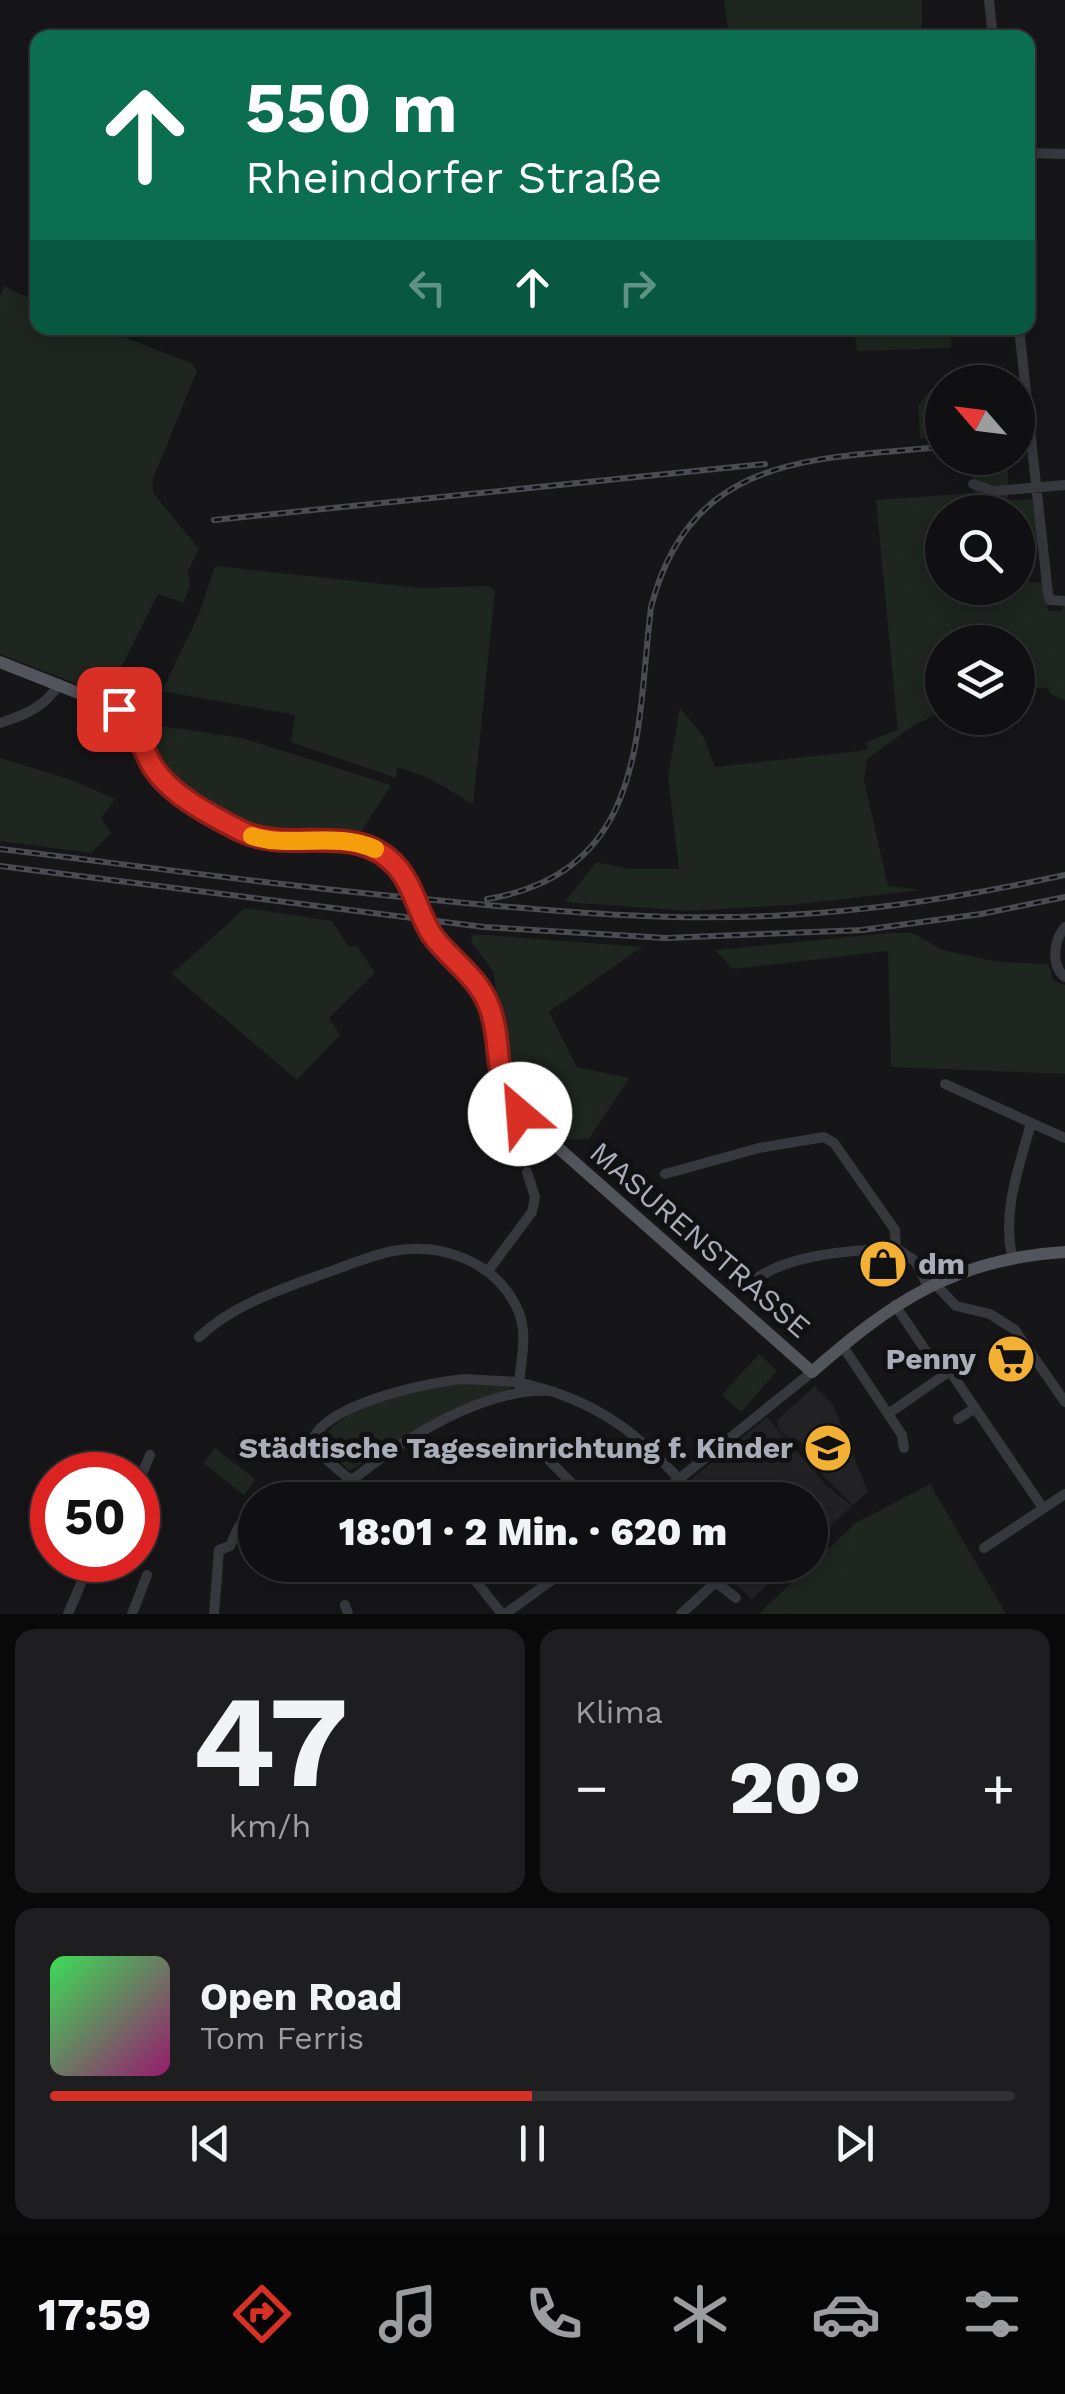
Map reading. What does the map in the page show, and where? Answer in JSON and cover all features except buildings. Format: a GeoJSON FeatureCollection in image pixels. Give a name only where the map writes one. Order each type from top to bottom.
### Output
{"type":"FeatureCollection","features":[{"type":"Feature","properties":{"kind":"main road"},"geometry":{"type":"LineString","coordinates":[[0,662],[59,684]]}},
{"type":"Feature","properties":{"kind":"main road","name":"MASURENSTRASSE"},"geometry":{"type":"LineString","coordinates":[[59,684],[109,704],[127,716],[156,772],[184,797],[253,836],[288,842],[348,840],[376,850],[391,861],[408,882],[430,932],[483,992],[493,1019],[501,1080],[520,1114],[812,1372]]}},
{"type":"Feature","properties":{"kind":"main road"},"geometry":{"type":"LineString","coordinates":[[812,1372],[896,1305],[931,1285],[1012,1256],[1065,1252]]}},
{"type":"Feature","properties":{"kind":"street"},"geometry":{"type":"LineString","coordinates":[[989,0],[991,30]]}},
{"type":"Feature","properties":{"kind":"street"},"geometry":{"type":"LineString","coordinates":[[1035,153],[1065,154]]}},
{"type":"Feature","properties":{"kind":"street"},"geometry":{"type":"LineString","coordinates":[[1020,335],[1050,600],[1065,601]]}},
{"type":"Feature","properties":{"kind":"street"},"geometry":{"type":"LineString","coordinates":[[973,484],[994,491],[1065,485]]}},
{"type":"Feature","properties":{"kind":"street"},"geometry":{"type":"LineString","coordinates":[[0,724],[30,713],[59,684]]}},
{"type":"Feature","properties":{"kind":"street"},"geometry":{"type":"LineString","coordinates":[[1065,928],[1056,942],[1056,963],[1065,977]]}},
{"type":"Feature","properties":{"kind":"street"},"geometry":{"type":"LineString","coordinates":[[944,1084],[1065,1138]]}},
{"type":"Feature","properties":{"kind":"street"},"geometry":{"type":"LineString","coordinates":[[1012,1256],[1008,1209],[1030,1123]]}},
{"type":"Feature","properties":{"kind":"street"},"geometry":{"type":"LineString","coordinates":[[665,1174],[759,1148],[824,1136],[834,1143],[895,1230],[896,1248]]}},
{"type":"Feature","properties":{"kind":"street"},"geometry":{"type":"LineString","coordinates":[[488,1270],[532,1212],[535,1197],[526,1172]]}},
{"type":"Feature","properties":{"kind":"street"},"geometry":{"type":"LineString","coordinates":[[749,1284],[801,1262],[896,1248],[916,1261],[931,1285],[956,1306],[990,1314],[1015,1330],[1065,1402]]}},
{"type":"Feature","properties":{"kind":"street"},"geometry":{"type":"LineString","coordinates":[[199,1337],[244,1305],[387,1252],[431,1250],[455,1255],[488,1270],[512,1298],[522,1320],[524,1348],[519,1388]]}},
{"type":"Feature","properties":{"kind":"street"},"geometry":{"type":"LineString","coordinates":[[896,1305],[936,1366],[943,1361],[1043,1508]]}},
{"type":"Feature","properties":{"kind":"street"},"geometry":{"type":"LineString","coordinates":[[842,1345],[902,1435],[904,1448]]}},
{"type":"Feature","properties":{"kind":"street"},"geometry":{"type":"LineString","coordinates":[[888,1414],[950,1371]]}},
{"type":"Feature","properties":{"kind":"street"},"geometry":{"type":"LineString","coordinates":[[674,1482],[812,1372]]}},
{"type":"Feature","properties":{"kind":"street"},"geometry":{"type":"LineString","coordinates":[[519,1388],[428,1428],[348,1479],[311,1446],[315,1434],[334,1419],[396,1390],[464,1379],[551,1391],[619,1422],[643,1440],[678,1479]]}},
{"type":"Feature","properties":{"kind":"street"},"geometry":{"type":"LineString","coordinates":[[958,1419],[976,1410]]}},
{"type":"Feature","properties":{"kind":"street"},"geometry":{"type":"LineString","coordinates":[[543,1454],[570,1482]]}},
{"type":"Feature","properties":{"kind":"street"},"geometry":{"type":"LineString","coordinates":[[984,1548],[1065,1494]]}},
{"type":"Feature","properties":{"kind":"street"},"geometry":{"type":"LineString","coordinates":[[214,1614],[219,1550],[230,1546],[238,1528]]}},
{"type":"Feature","properties":{"kind":"street"},"geometry":{"type":"LineString","coordinates":[[68,1614],[82,1582]]}},
{"type":"Feature","properties":{"kind":"street"},"geometry":{"type":"LineString","coordinates":[[132,1614],[144,1582]]}},
{"type":"Feature","properties":{"kind":"street"},"geometry":{"type":"LineString","coordinates":[[477,1582],[503,1614],[545,1582]]}},
{"type":"Feature","properties":{"kind":"street"},"geometry":{"type":"LineString","coordinates":[[681,1614],[716,1582],[736,1598]]}},
{"type":"Feature","properties":{"kind":"shaded area"},"geometry":{"type":"Polygon","coordinates":[[[724,0],[922,0],[922,30],[728,30],[724,0]]]}},
{"type":"Feature","properties":{"kind":"shaded area"},"geometry":{"type":"Polygon","coordinates":[[[4,286],[30,299],[30,335],[119,335],[191,363],[197,371],[152,481],[153,493],[199,549],[188,570],[190,585],[184,603],[158,594],[123,664],[100,693],[0,654],[0,296],[4,286]]]}},
{"type":"Feature","properties":{"kind":"shaded area"},"geometry":{"type":"Polygon","coordinates":[[[855,335],[952,335],[951,348],[857,351],[855,335]]]}},
{"type":"Feature","properties":{"kind":"shaded area"},"geometry":{"type":"Polygon","coordinates":[[[925,397],[925,438],[920,439],[918,406],[925,397]]]}},
{"type":"Feature","properties":{"kind":"shaded area"},"geometry":{"type":"Polygon","coordinates":[[[972,475],[1008,475],[1008,495],[947,495],[975,493],[972,475]]]}},
{"type":"Feature","properties":{"kind":"shaded area"},"geometry":{"type":"Polygon","coordinates":[[[925,497],[925,605],[1035,605],[1035,582],[1044,583],[1048,611],[1061,611],[1065,604],[1065,700],[1050,694],[1048,688],[1035,688],[1035,625],[925,625],[925,720],[867,759],[864,780],[888,886],[922,890],[791,905],[689,911],[565,902],[596,862],[630,869],[679,869],[668,776],[680,708],[703,736],[715,767],[868,750],[866,742],[898,730],[876,500],[925,497]]]}},
{"type":"Feature","properties":{"kind":"shaded area"},"geometry":{"type":"Polygon","coordinates":[[[1035,507],[1040,546],[1035,546],[1035,507]]]}},
{"type":"Feature","properties":{"kind":"shaded area"},"geometry":{"type":"Polygon","coordinates":[[[215,566],[421,588],[489,586],[495,591],[473,805],[418,774],[397,768],[396,778],[291,742],[295,715],[162,691],[199,614],[215,566]]]}},
{"type":"Feature","properties":{"kind":"shaded area"},"geometry":{"type":"Polygon","coordinates":[[[142,723],[242,738],[391,785],[361,832],[279,831],[250,826],[168,776],[142,723]]]}},
{"type":"Feature","properties":{"kind":"shaded area"},"geometry":{"type":"Polygon","coordinates":[[[0,758],[69,779],[115,799],[101,818],[111,833],[91,853],[0,841],[0,758]]]}},
{"type":"Feature","properties":{"kind":"shaded area"},"geometry":{"type":"Polygon","coordinates":[[[245,908],[332,921],[349,947],[356,945],[375,973],[329,1018],[340,1035],[297,1080],[172,974],[245,908]]]}},
{"type":"Feature","properties":{"kind":"shaded area"},"geometry":{"type":"Polygon","coordinates":[[[913,933],[942,950],[999,962],[1049,964],[1053,980],[1065,985],[1065,1074],[891,1067],[888,951],[733,969],[715,950],[913,933]]]}},
{"type":"Feature","properties":{"kind":"shaded area"},"geometry":{"type":"Polygon","coordinates":[[[473,934],[642,947],[549,1012],[577,1067],[629,1078],[589,1139],[553,1140],[525,1108],[509,1075],[493,971],[471,942],[473,934]]]}},
{"type":"Feature","properties":{"kind":"shaded area"},"geometry":{"type":"Polygon","coordinates":[[[759,1354],[777,1371],[741,1412],[722,1395],[759,1354]]]}},
{"type":"Feature","properties":{"kind":"shaded area"},"geometry":{"type":"Polygon","coordinates":[[[475,1383],[510,1385],[511,1390],[411,1434],[350,1471],[321,1446],[329,1431],[364,1408],[412,1392],[475,1383]]]}},
{"type":"Feature","properties":{"kind":"shaded area","name":"Städtische Tageseinrichtung f. Kinder"},"geometry":{"type":"Polygon","coordinates":[[[815,1386],[833,1405],[868,1492],[853,1505],[804,1456],[808,1451],[799,1440],[794,1444],[779,1429],[777,1420],[815,1386]]]}},
{"type":"Feature","properties":{"kind":"shaded area"},"geometry":{"type":"Polygon","coordinates":[[[767,1417],[824,1482],[688,1482],[767,1417]]]}},
{"type":"Feature","properties":{"kind":"shaded area"},"geometry":{"type":"Polygon","coordinates":[[[215,1448],[256,1480],[238,1482],[238,1490],[203,1463],[215,1448]]]}},
{"type":"Feature","properties":{"kind":"shaded area"},"geometry":{"type":"Polygon","coordinates":[[[930,1484],[1006,1614],[758,1614],[792,1582],[828,1582],[828,1549],[856,1523],[930,1484]]]}},
{"type":"Feature","properties":{"kind":"shaded area"},"geometry":{"type":"Polygon","coordinates":[[[828,1487],[852,1506],[828,1528],[828,1487]]]}},
{"type":"Feature","properties":{"kind":"shaded area"},"geometry":{"type":"Polygon","coordinates":[[[732,1582],[770,1582],[752,1599],[732,1582]]]}},
{"type":"Feature","properties":{"kind":"railway"},"geometry":{"type":"LineString","coordinates":[[487,899],[539,884],[578,860],[605,828],[623,790],[635,748],[651,607],[670,557],[695,519],[726,492],[763,474],[847,456],[925,449]]}},
{"type":"Feature","properties":{"kind":"railway"},"geometry":{"type":"LineString","coordinates":[[214,520],[765,464]]}},
{"type":"Feature","properties":{"kind":"railway"},"geometry":{"type":"LineString","coordinates":[[0,849],[389,896],[659,917],[744,917],[857,909],[1065,875]]}},
{"type":"Feature","properties":{"kind":"railway"},"geometry":{"type":"LineString","coordinates":[[0,866],[484,927],[666,938],[862,930],[981,914],[1065,897]]}},
{"type":"Feature","properties":{"kind":"slow traffic"},"geometry":{"type":"LineString","coordinates":[[252,836],[288,842],[348,840],[375,849]]}},
{"type":"Feature","properties":{"kind":"place","name":"dm"},"geometry":{"type":"Point","coordinates":[883,1264]}},
{"type":"Feature","properties":{"kind":"place","name":"Penny"},"geometry":{"type":"Point","coordinates":[1011,1359]}},
{"type":"Feature","properties":{"kind":"place","name":"Städtische Tageseinrichtung f. Kinder"},"geometry":{"type":"Point","coordinates":[828,1448]}},
{"type":"Feature","properties":{"kind":"route"},"geometry":{"type":"LineString","coordinates":[[119,709],[131,720],[162,780],[231,826],[280,842],[348,840],[376,850],[398,868],[430,932],[471,976],[488,1002],[501,1080],[520,1114]]}}]}
